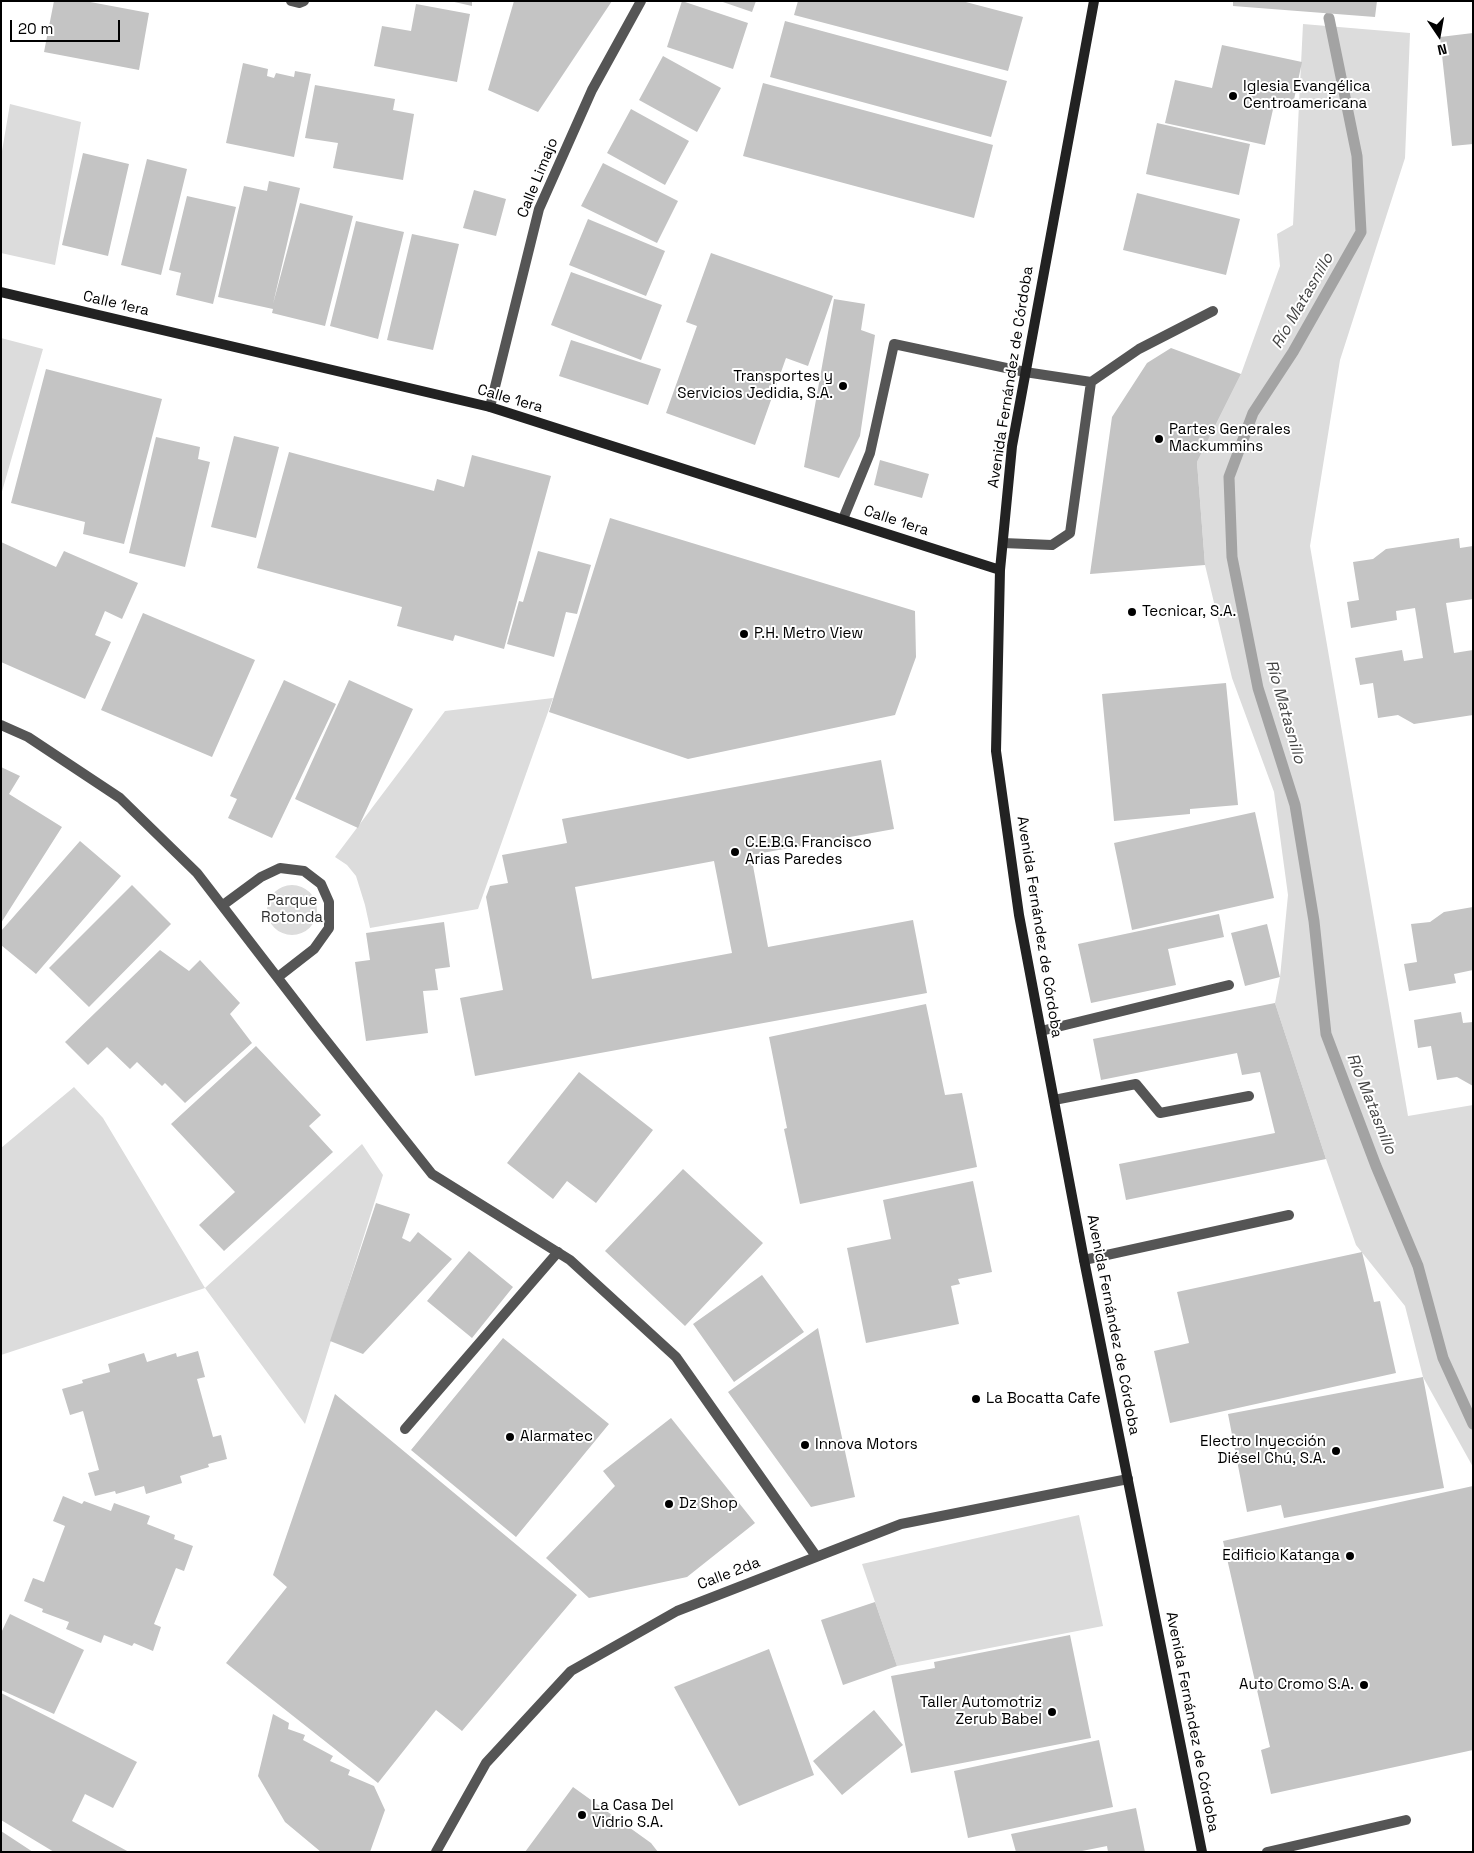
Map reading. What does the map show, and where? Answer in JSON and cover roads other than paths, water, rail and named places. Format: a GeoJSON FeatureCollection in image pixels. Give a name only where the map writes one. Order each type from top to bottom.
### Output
{"type":"FeatureCollection","features":[{"type":"Feature","properties":{"kind":"main road","name":"Avenida Fernández de Córdoba"},"geometry":{"type":"LineString","coordinates":[[1094,1],[1012,446],[1000,570],[996,751],[1019,914],[1084,1260],[1202,1852]]}},
{"type":"Feature","properties":{"kind":"main road","name":"Calle 1era"},"geometry":{"type":"LineString","coordinates":[[1,292],[490,407],[1000,570]]}},
{"type":"Feature","properties":{"kind":"street"},"geometry":{"type":"LineString","coordinates":[[291,1],[299,3],[304,1]]}},
{"type":"Feature","properties":{"kind":"street","name":"Calle Limajo"},"geometry":{"type":"LineString","coordinates":[[490,407],[539,209],[592,90],[641,1]]}},
{"type":"Feature","properties":{"kind":"street"},"geometry":{"type":"LineString","coordinates":[[843,519],[870,453],[894,344],[1025,372],[1091,382],[1139,349],[1214,311]]}},
{"type":"Feature","properties":{"kind":"street"},"geometry":{"type":"LineString","coordinates":[[1003,543],[1052,544],[1070,532],[1091,382]]}},
{"type":"Feature","properties":{"kind":"street"},"geometry":{"type":"LineString","coordinates":[[1,725],[28,737],[120,798],[197,873],[432,1174],[570,1260],[676,1357],[816,1556]]}},
{"type":"Feature","properties":{"kind":"street"},"geometry":{"type":"LineString","coordinates":[[223,905],[261,877],[280,868],[304,871],[321,884],[329,902],[329,928],[314,949],[278,977]]}},
{"type":"Feature","properties":{"kind":"street"},"geometry":{"type":"LineString","coordinates":[[1041,1031],[1229,985]]}},
{"type":"Feature","properties":{"kind":"street"},"geometry":{"type":"LineString","coordinates":[[1054,1100],[1136,1084],[1160,1113],[1249,1096]]}},
{"type":"Feature","properties":{"kind":"street"},"geometry":{"type":"LineString","coordinates":[[1084,1260],[1289,1215]]}},
{"type":"Feature","properties":{"kind":"street"},"geometry":{"type":"LineString","coordinates":[[405,1429],[558,1252]]}},
{"type":"Feature","properties":{"kind":"street","name":"Calle 2da"},"geometry":{"type":"LineString","coordinates":[[436,1852],[486,1763],[571,1671],[677,1611],[901,1524],[1128,1479]]}},
{"type":"Feature","properties":{"kind":"street"},"geometry":{"type":"LineString","coordinates":[[1267,1852],[1406,1820]]}},
{"type":"Feature","properties":{"kind":"waterway","name":"Río Matasnillo"},"geometry":{"type":"LineString","coordinates":[[1329,18],[1357,156],[1361,232],[1293,352],[1253,413],[1229,477],[1232,557],[1258,688],[1295,805],[1314,921],[1326,1034],[1376,1166],[1418,1266],[1443,1358],[1473,1424]]}},
{"type":"Feature","properties":{"kind":"place","name":"Iglesia Evangélica Centroamericana"},"geometry":{"type":"Point","coordinates":[1233,96]}},
{"type":"Feature","properties":{"kind":"place","name":"Transportes y Servicios Jedidia, S.A."},"geometry":{"type":"Point","coordinates":[843,386]}},
{"type":"Feature","properties":{"kind":"place","name":"Partes Generales Mackummins"},"geometry":{"type":"Point","coordinates":[1159,439]}},
{"type":"Feature","properties":{"kind":"place","name":"Tecnicar, S.A."},"geometry":{"type":"Point","coordinates":[1132,612]}},
{"type":"Feature","properties":{"kind":"place","name":"P.H. Metro View"},"geometry":{"type":"Point","coordinates":[744,634]}},
{"type":"Feature","properties":{"kind":"place","name":"C.E.B.G. Francisco Arias Paredes"},"geometry":{"type":"Point","coordinates":[735,852]}},
{"type":"Feature","properties":{"kind":"place","name":"La Bocatta Cafe"},"geometry":{"type":"Point","coordinates":[976,1399]}},
{"type":"Feature","properties":{"kind":"place","name":"Alarmatec"},"geometry":{"type":"Point","coordinates":[510,1437]}},
{"type":"Feature","properties":{"kind":"place","name":"Innova Motors"},"geometry":{"type":"Point","coordinates":[805,1445]}},
{"type":"Feature","properties":{"kind":"place","name":"Electro Inyección Diésel Chú, S.A."},"geometry":{"type":"Point","coordinates":[1336,1451]}},
{"type":"Feature","properties":{"kind":"place","name":"Dz Shop"},"geometry":{"type":"Point","coordinates":[669,1504]}},
{"type":"Feature","properties":{"kind":"place","name":"Edificio Katanga"},"geometry":{"type":"Point","coordinates":[1350,1556]}},
{"type":"Feature","properties":{"kind":"place","name":"Auto Cromo S.A."},"geometry":{"type":"Point","coordinates":[1364,1685]}},
{"type":"Feature","properties":{"kind":"place","name":"Taller Automotriz Zerub Babel"},"geometry":{"type":"Point","coordinates":[1052,1712]}},
{"type":"Feature","properties":{"kind":"place","name":"La Casa Del Vidrio S.A."},"geometry":{"type":"Point","coordinates":[582,1815]}},
{"type":"Feature","properties":{"kind":"park label","name":"Parque Rotonda"},"geometry":{"type":"Point","coordinates":[292,910]}}]}
